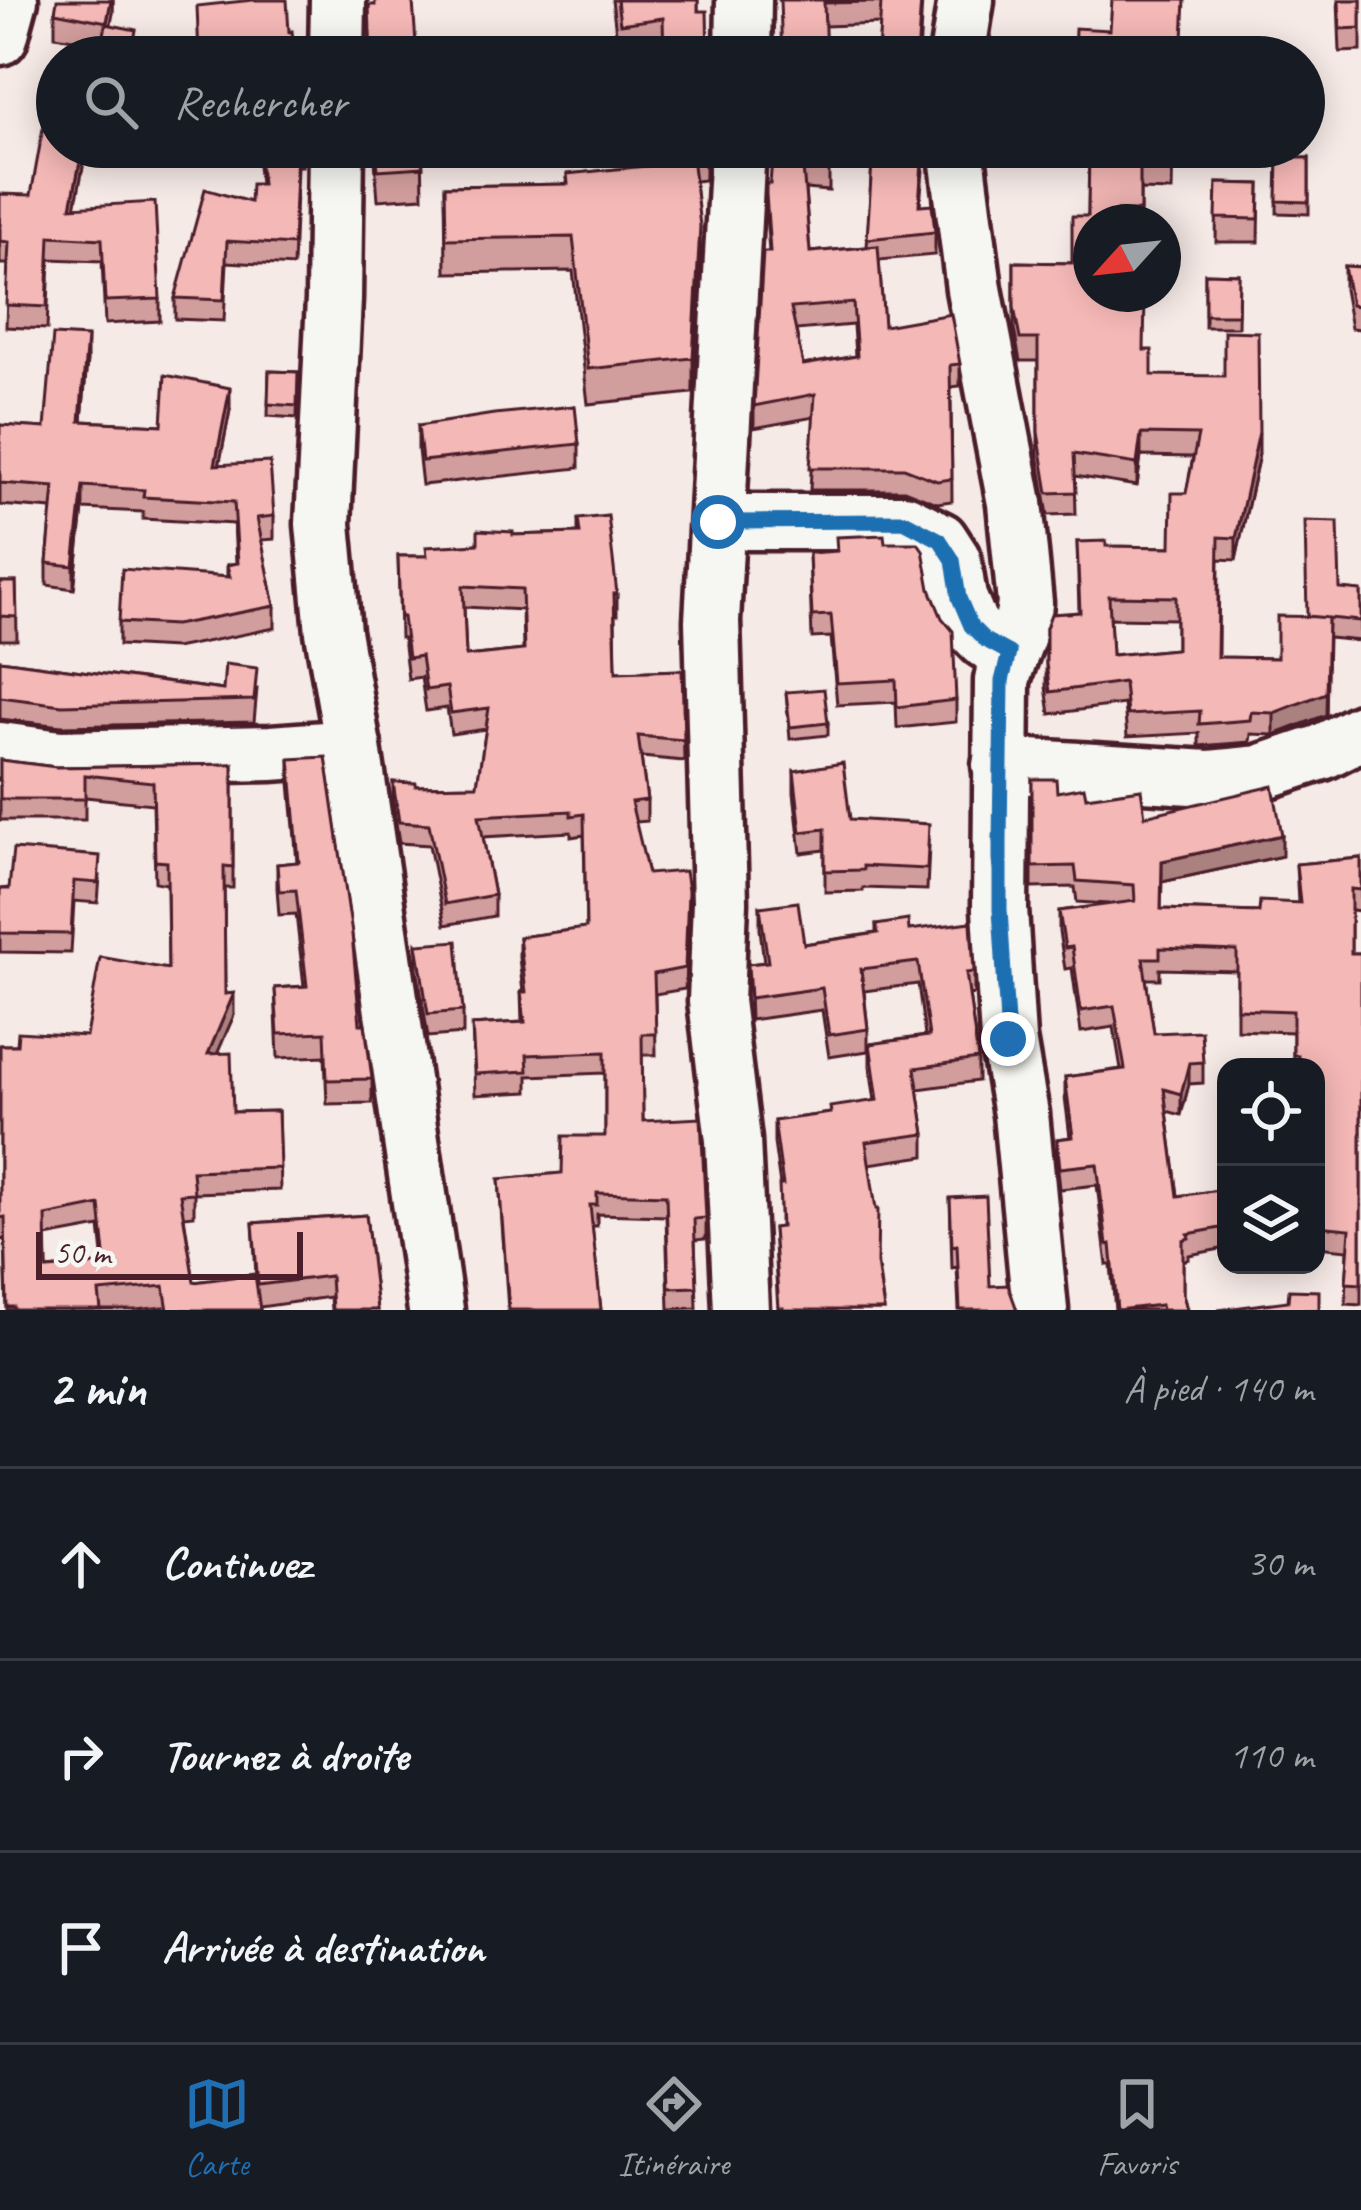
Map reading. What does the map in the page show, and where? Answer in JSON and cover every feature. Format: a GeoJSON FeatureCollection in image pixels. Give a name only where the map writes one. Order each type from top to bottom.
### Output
{"type":"FeatureCollection","features":[{"type":"Feature","properties":{"kind":"street"},"geometry":{"type":"LineString","coordinates":[[0,37],[10,0]]}},
{"type":"Feature","properties":{"kind":"street"},"geometry":{"type":"LineString","coordinates":[[338,0],[338,36]]}},
{"type":"Feature","properties":{"kind":"street"},"geometry":{"type":"LineString","coordinates":[[743,0],[743,36]]}},
{"type":"Feature","properties":{"kind":"street"},"geometry":{"type":"LineString","coordinates":[[960,36],[966,0]]}},
{"type":"Feature","properties":{"kind":"street"},"geometry":{"type":"LineString","coordinates":[[336,168],[323,524],[333,632],[436,1310]]}},
{"type":"Feature","properties":{"kind":"street"},"geometry":{"type":"LineString","coordinates":[[737,168],[712,621],[720,902],[716,1001],[733,1140],[741,1310]]}},
{"type":"Feature","properties":{"kind":"street"},"geometry":{"type":"LineString","coordinates":[[959,168],[974,289],[1015,503],[1025,603],[1002,681],[1000,909],[1008,1039],[1021,1114],[1040,1310]]}},
{"type":"Feature","properties":{"kind":"street"},"geometry":{"type":"LineString","coordinates":[[718,522],[904,521],[940,540],[953,560],[959,598],[971,626],[1009,653]]}},
{"type":"Feature","properties":{"kind":"street"},"geometry":{"type":"LineString","coordinates":[[1000,765],[1208,778],[1259,773],[1322,752],[1361,732]]}},
{"type":"Feature","properties":{"kind":"street"},"geometry":{"type":"LineString","coordinates":[[0,750],[60,758],[353,747]]}},
{"type":"Feature","properties":{"kind":"building"},"geometry":{"type":"Polygon","coordinates":[[[57,0],[111,0],[107,22],[55,12],[57,0]]]}},
{"type":"Feature","properties":{"kind":"building"},"geometry":{"type":"Polygon","coordinates":[[[287,0],[293,36],[198,36],[197,6],[287,0]]]}},
{"type":"Feature","properties":{"kind":"building"},"geometry":{"type":"Polygon","coordinates":[[[375,0],[411,0],[415,36],[370,36],[369,5],[375,5],[375,0]]]}},
{"type":"Feature","properties":{"kind":"building"},"geometry":{"type":"Polygon","coordinates":[[[617,0],[698,0],[698,11],[707,11],[708,36],[663,36],[663,18],[620,24],[617,0]]]}},
{"type":"Feature","properties":{"kind":"building"},"geometry":{"type":"Polygon","coordinates":[[[780,0],[921,0],[918,36],[879,36],[881,2],[824,3],[825,36],[781,36],[780,0]]]}},
{"type":"Feature","properties":{"kind":"building"},"geometry":{"type":"Polygon","coordinates":[[[1112,0],[1185,0],[1183,36],[1075,36],[1075,28],[1110,30],[1112,0]]]}},
{"type":"Feature","properties":{"kind":"building"},"geometry":{"type":"Polygon","coordinates":[[[1339,0],[1361,0],[1361,28],[1340,29],[1339,0]]]}},
{"type":"Feature","properties":{"kind":"building"},"geometry":{"type":"Polygon","coordinates":[[[106,24],[136,30],[135,36],[104,36],[106,24]]]}},
{"type":"Feature","properties":{"kind":"building"},"geometry":{"type":"Polygon","coordinates":[[[36,167],[79,168],[71,207],[155,202],[160,299],[105,301],[102,239],[50,236],[47,307],[6,305],[9,242],[0,241],[0,194],[31,195],[36,167]]]}},
{"type":"Feature","properties":{"kind":"building"},"geometry":{"type":"Polygon","coordinates":[[[260,168],[296,168],[293,245],[227,241],[224,300],[175,298],[205,189],[250,202],[251,184],[262,184],[260,168]]]}},
{"type":"Feature","properties":{"kind":"building"},"geometry":{"type":"Polygon","coordinates":[[[693,168],[700,226],[693,358],[588,369],[573,237],[446,239],[445,186],[568,184],[567,174],[693,168]]]}},
{"type":"Feature","properties":{"kind":"building"},"geometry":{"type":"Polygon","coordinates":[[[771,168],[803,168],[810,252],[878,246],[884,326],[951,314],[960,364],[950,365],[952,479],[937,481],[904,468],[810,468],[815,394],[754,406],[763,252],[770,252],[766,184],[770,184],[771,168]],[[853,303],[791,308],[803,365],[857,356],[853,303]]]}},
{"type":"Feature","properties":{"kind":"building"},"geometry":{"type":"Polygon","coordinates":[[[872,168],[922,168],[919,205],[932,204],[935,232],[867,239],[872,168]]]}},
{"type":"Feature","properties":{"kind":"building"},"geometry":{"type":"Polygon","coordinates":[[[1089,168],[1140,168],[1140,204],[1088,204],[1089,168]]]}},
{"type":"Feature","properties":{"kind":"building"},"geometry":{"type":"Polygon","coordinates":[[[1278,168],[1309,168],[1309,202],[1277,201],[1278,168]]]}},
{"type":"Feature","properties":{"kind":"building"},"geometry":{"type":"Polygon","coordinates":[[[1217,183],[1260,184],[1259,219],[1216,218],[1217,183]]]}},
{"type":"Feature","properties":{"kind":"building"},"geometry":{"type":"Polygon","coordinates":[[[1073,216],[1073,312],[1145,312],[1144,350],[1152,350],[1152,375],[1224,376],[1224,331],[1258,332],[1259,432],[1236,538],[1219,537],[1217,657],[1277,658],[1277,616],[1328,617],[1326,693],[1274,713],[1251,712],[1250,720],[1199,724],[1200,711],[1127,715],[1124,682],[1050,692],[1046,628],[1051,614],[1080,612],[1077,542],[1171,547],[1172,493],[1186,493],[1198,435],[1141,434],[1137,464],[1074,454],[1076,492],[1048,493],[1038,432],[1038,339],[1020,339],[1014,262],[1072,263],[1073,216]],[[1109,596],[1112,655],[1176,649],[1176,597],[1109,596]]]}},
{"type":"Feature","properties":{"kind":"building"},"geometry":{"type":"Polygon","coordinates":[[[1344,266],[1361,267],[1361,306],[1351,305],[1344,266]]]}},
{"type":"Feature","properties":{"kind":"building"},"geometry":{"type":"Polygon","coordinates":[[[1205,273],[1239,274],[1238,315],[1205,315],[1205,273]]]}},
{"type":"Feature","properties":{"kind":"building"},"geometry":{"type":"Polygon","coordinates":[[[53,335],[87,337],[80,421],[162,425],[165,375],[230,388],[215,465],[270,462],[274,516],[257,518],[275,606],[175,625],[119,622],[122,569],[230,577],[227,565],[238,563],[234,502],[143,497],[144,490],[83,486],[74,566],[47,563],[54,487],[0,483],[0,425],[45,428],[53,335]]]}},
{"type":"Feature","properties":{"kind":"building"},"geometry":{"type":"Polygon","coordinates":[[[269,371],[298,372],[297,406],[268,404],[269,371]]]}},
{"type":"Feature","properties":{"kind":"building"},"geometry":{"type":"Polygon","coordinates":[[[575,406],[579,444],[422,461],[418,426],[575,406]]]}},
{"type":"Feature","properties":{"kind":"building"},"geometry":{"type":"Polygon","coordinates":[[[608,516],[617,594],[616,672],[682,670],[684,740],[638,736],[647,800],[631,802],[648,874],[685,871],[688,891],[685,968],[654,974],[656,1034],[642,1034],[643,1121],[701,1118],[706,1218],[694,1219],[697,1287],[669,1288],[666,1195],[597,1193],[597,1205],[590,1205],[601,1310],[509,1310],[499,1179],[562,1173],[563,1136],[605,1136],[605,1052],[527,1055],[528,1071],[475,1074],[472,1025],[525,1022],[519,937],[586,928],[584,814],[479,816],[494,895],[445,904],[429,824],[399,822],[393,782],[477,785],[489,708],[451,713],[447,687],[426,690],[421,656],[408,658],[400,617],[398,556],[427,556],[426,547],[478,544],[478,530],[513,535],[580,533],[578,519],[608,516]],[[463,586],[466,656],[524,650],[522,589],[463,586]]]}},
{"type":"Feature","properties":{"kind":"building"},"geometry":{"type":"Polygon","coordinates":[[[1305,521],[1338,522],[1340,589],[1361,591],[1361,621],[1307,616],[1305,521]]]}},
{"type":"Feature","properties":{"kind":"building"},"geometry":{"type":"Polygon","coordinates":[[[884,535],[885,543],[918,543],[923,550],[930,589],[953,631],[956,700],[897,707],[896,680],[837,683],[831,615],[812,616],[809,553],[837,551],[836,537],[884,535]]]}},
{"type":"Feature","properties":{"kind":"building"},"geometry":{"type":"Polygon","coordinates":[[[0,582],[16,582],[17,617],[0,616],[0,582]]]}},
{"type":"Feature","properties":{"kind":"building"},"geometry":{"type":"Polygon","coordinates":[[[0,660],[223,690],[225,664],[257,668],[254,700],[62,705],[0,697],[0,660]]]}},
{"type":"Feature","properties":{"kind":"building"},"geometry":{"type":"Polygon","coordinates":[[[824,689],[828,723],[790,727],[786,692],[824,689]]]}},
{"type":"Feature","properties":{"kind":"building"},"geometry":{"type":"Polygon","coordinates":[[[326,757],[360,1024],[365,1024],[372,1079],[327,1080],[325,1032],[278,1034],[275,988],[307,986],[296,890],[279,891],[277,864],[299,862],[290,759],[326,757]]]}},
{"type":"Feature","properties":{"kind":"building"},"geometry":{"type":"Polygon","coordinates":[[[0,760],[56,767],[233,764],[233,867],[224,866],[225,994],[234,993],[208,1054],[231,1053],[233,1112],[278,1111],[280,1168],[192,1171],[194,1193],[180,1194],[194,1282],[255,1274],[260,1310],[168,1310],[164,1286],[99,1292],[101,1310],[7,1307],[5,1217],[0,1218],[0,1045],[17,1045],[18,1032],[86,1036],[100,957],[168,969],[167,862],[155,861],[153,782],[85,775],[85,799],[0,799],[0,760]],[[100,1205],[46,1216],[47,1269],[106,1264],[100,1205]]]}},
{"type":"Feature","properties":{"kind":"building"},"geometry":{"type":"Polygon","coordinates":[[[843,763],[850,819],[929,824],[927,869],[863,866],[863,870],[825,871],[825,829],[801,832],[794,771],[843,763]]]}},
{"type":"Feature","properties":{"kind":"building"},"geometry":{"type":"Polygon","coordinates":[[[1032,779],[1056,779],[1057,792],[1084,787],[1086,797],[1141,789],[1145,816],[1273,786],[1282,835],[1162,861],[1161,909],[1259,912],[1260,901],[1300,903],[1296,864],[1361,858],[1361,890],[1351,889],[1351,953],[1361,953],[1361,1284],[1346,1283],[1350,1229],[1325,1227],[1325,1058],[1293,1055],[1293,1011],[1237,1009],[1237,951],[1160,948],[1160,958],[1143,958],[1154,1033],[1201,1031],[1203,1062],[1189,1063],[1181,1094],[1164,1089],[1178,1196],[1217,1190],[1217,1229],[1188,1234],[1183,1240],[1187,1310],[1162,1310],[1161,1305],[1117,1310],[1097,1164],[1060,1168],[1057,1139],[1073,1137],[1065,1077],[1125,1069],[1114,1006],[1081,1011],[1072,947],[1065,948],[1059,911],[1135,901],[1134,885],[1077,881],[1075,866],[1032,867],[1032,779]]]}},
{"type":"Feature","properties":{"kind":"building"},"geometry":{"type":"Polygon","coordinates":[[[13,849],[100,856],[98,883],[74,881],[71,934],[0,933],[0,889],[9,889],[13,849]]]}},
{"type":"Feature","properties":{"kind":"building"},"geometry":{"type":"Polygon","coordinates":[[[798,902],[804,944],[878,933],[876,925],[908,920],[909,930],[971,922],[974,972],[966,973],[978,1059],[915,1068],[925,1134],[866,1142],[878,1209],[877,1263],[884,1310],[779,1308],[773,1228],[781,1227],[779,1185],[783,1185],[774,1121],[878,1100],[870,1044],[929,1036],[918,962],[861,969],[868,1029],[829,1035],[822,988],[750,998],[748,964],[768,962],[760,907],[798,902]]]}},
{"type":"Feature","properties":{"kind":"building"},"geometry":{"type":"Polygon","coordinates":[[[457,941],[463,1011],[428,1014],[417,944],[457,941]]]}},
{"type":"Feature","properties":{"kind":"building"},"geometry":{"type":"Polygon","coordinates":[[[986,1196],[990,1286],[1008,1285],[1017,1310],[960,1310],[950,1198],[986,1196]]]}},
{"type":"Feature","properties":{"kind":"building"},"geometry":{"type":"Polygon","coordinates":[[[366,1215],[377,1310],[332,1310],[330,1276],[258,1285],[253,1223],[366,1215]]]}},
{"type":"Feature","properties":{"kind":"building"},"geometry":{"type":"Polygon","coordinates":[[[1289,1290],[1319,1291],[1319,1310],[1218,1310],[1288,1301],[1289,1290]]]}},
{"type":"Feature","properties":{"kind":"route"},"geometry":{"type":"LineString","coordinates":[[718,522],[904,521],[940,540],[953,560],[959,598],[971,626],[1009,653],[1002,681],[1000,765],[1000,909],[1008,1039]]}}]}
